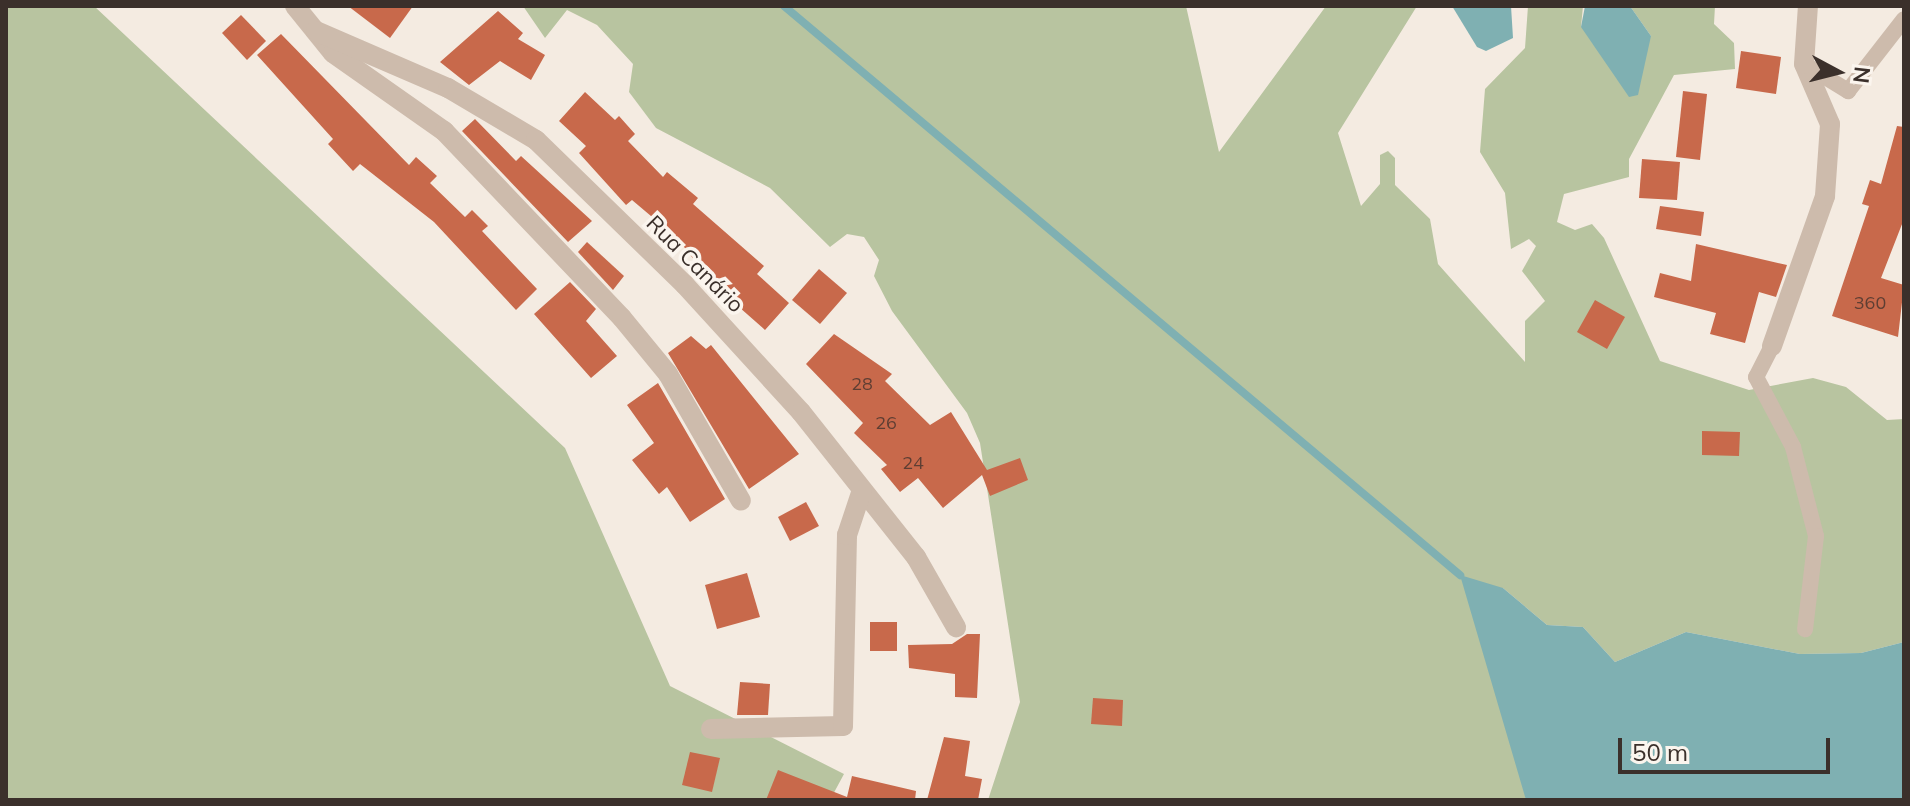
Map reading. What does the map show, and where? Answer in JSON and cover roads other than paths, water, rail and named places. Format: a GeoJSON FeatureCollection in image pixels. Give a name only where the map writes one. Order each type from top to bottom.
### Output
{"type":"FeatureCollection","features":[{"type":"Feature","properties":{"kind":"street","name":"Rua Canário"},"geometry":{"type":"LineString","coordinates":[[295,6],[333,53],[444,131],[622,318],[668,374],[741,501]]}},
{"type":"Feature","properties":{"kind":"street"},"geometry":{"type":"LineString","coordinates":[[1772,346],[1825,196],[1830,124],[1804,64],[1808,6]]}},
{"type":"Feature","properties":{"kind":"street","name":"Rua Canário"},"geometry":{"type":"LineString","coordinates":[[316,31],[448,88],[536,140],[749,352],[916,557],[956,627]]}},
{"type":"Feature","properties":{"kind":"street"},"geometry":{"type":"LineString","coordinates":[[711,729],[843,726],[847,535],[862,490]]}},
{"type":"Feature","properties":{"kind":"lane"},"geometry":{"type":"LineString","coordinates":[[1804,64],[1848,91],[1904,19]]}},
{"type":"Feature","properties":{"kind":"lane"},"geometry":{"type":"LineString","coordinates":[[1772,346],[1756,377],[1793,447],[1816,536],[1805,629]]}},
{"type":"Feature","properties":{"kind":"water"},"geometry":{"type":"Polygon","coordinates":[[[1452,6],[1511,6],[1513,38],[1486,51],[1477,47],[1452,6]]]}},
{"type":"Feature","properties":{"kind":"water"},"geometry":{"type":"Polygon","coordinates":[[[1585,6],[1630,6],[1651,36],[1638,95],[1629,97],[1581,27],[1585,6]]]}},
{"type":"Feature","properties":{"kind":"water"},"geometry":{"type":"Polygon","coordinates":[[[1460,575],[1503,588],[1547,625],[1583,627],[1615,662],[1686,632],[1800,654],[1861,653],[1904,642],[1904,800],[1526,800],[1460,575]]]}},
{"type":"Feature","properties":{"kind":"waterway"},"geometry":{"type":"LineString","coordinates":[[784,6],[1460,575]]}}]}
